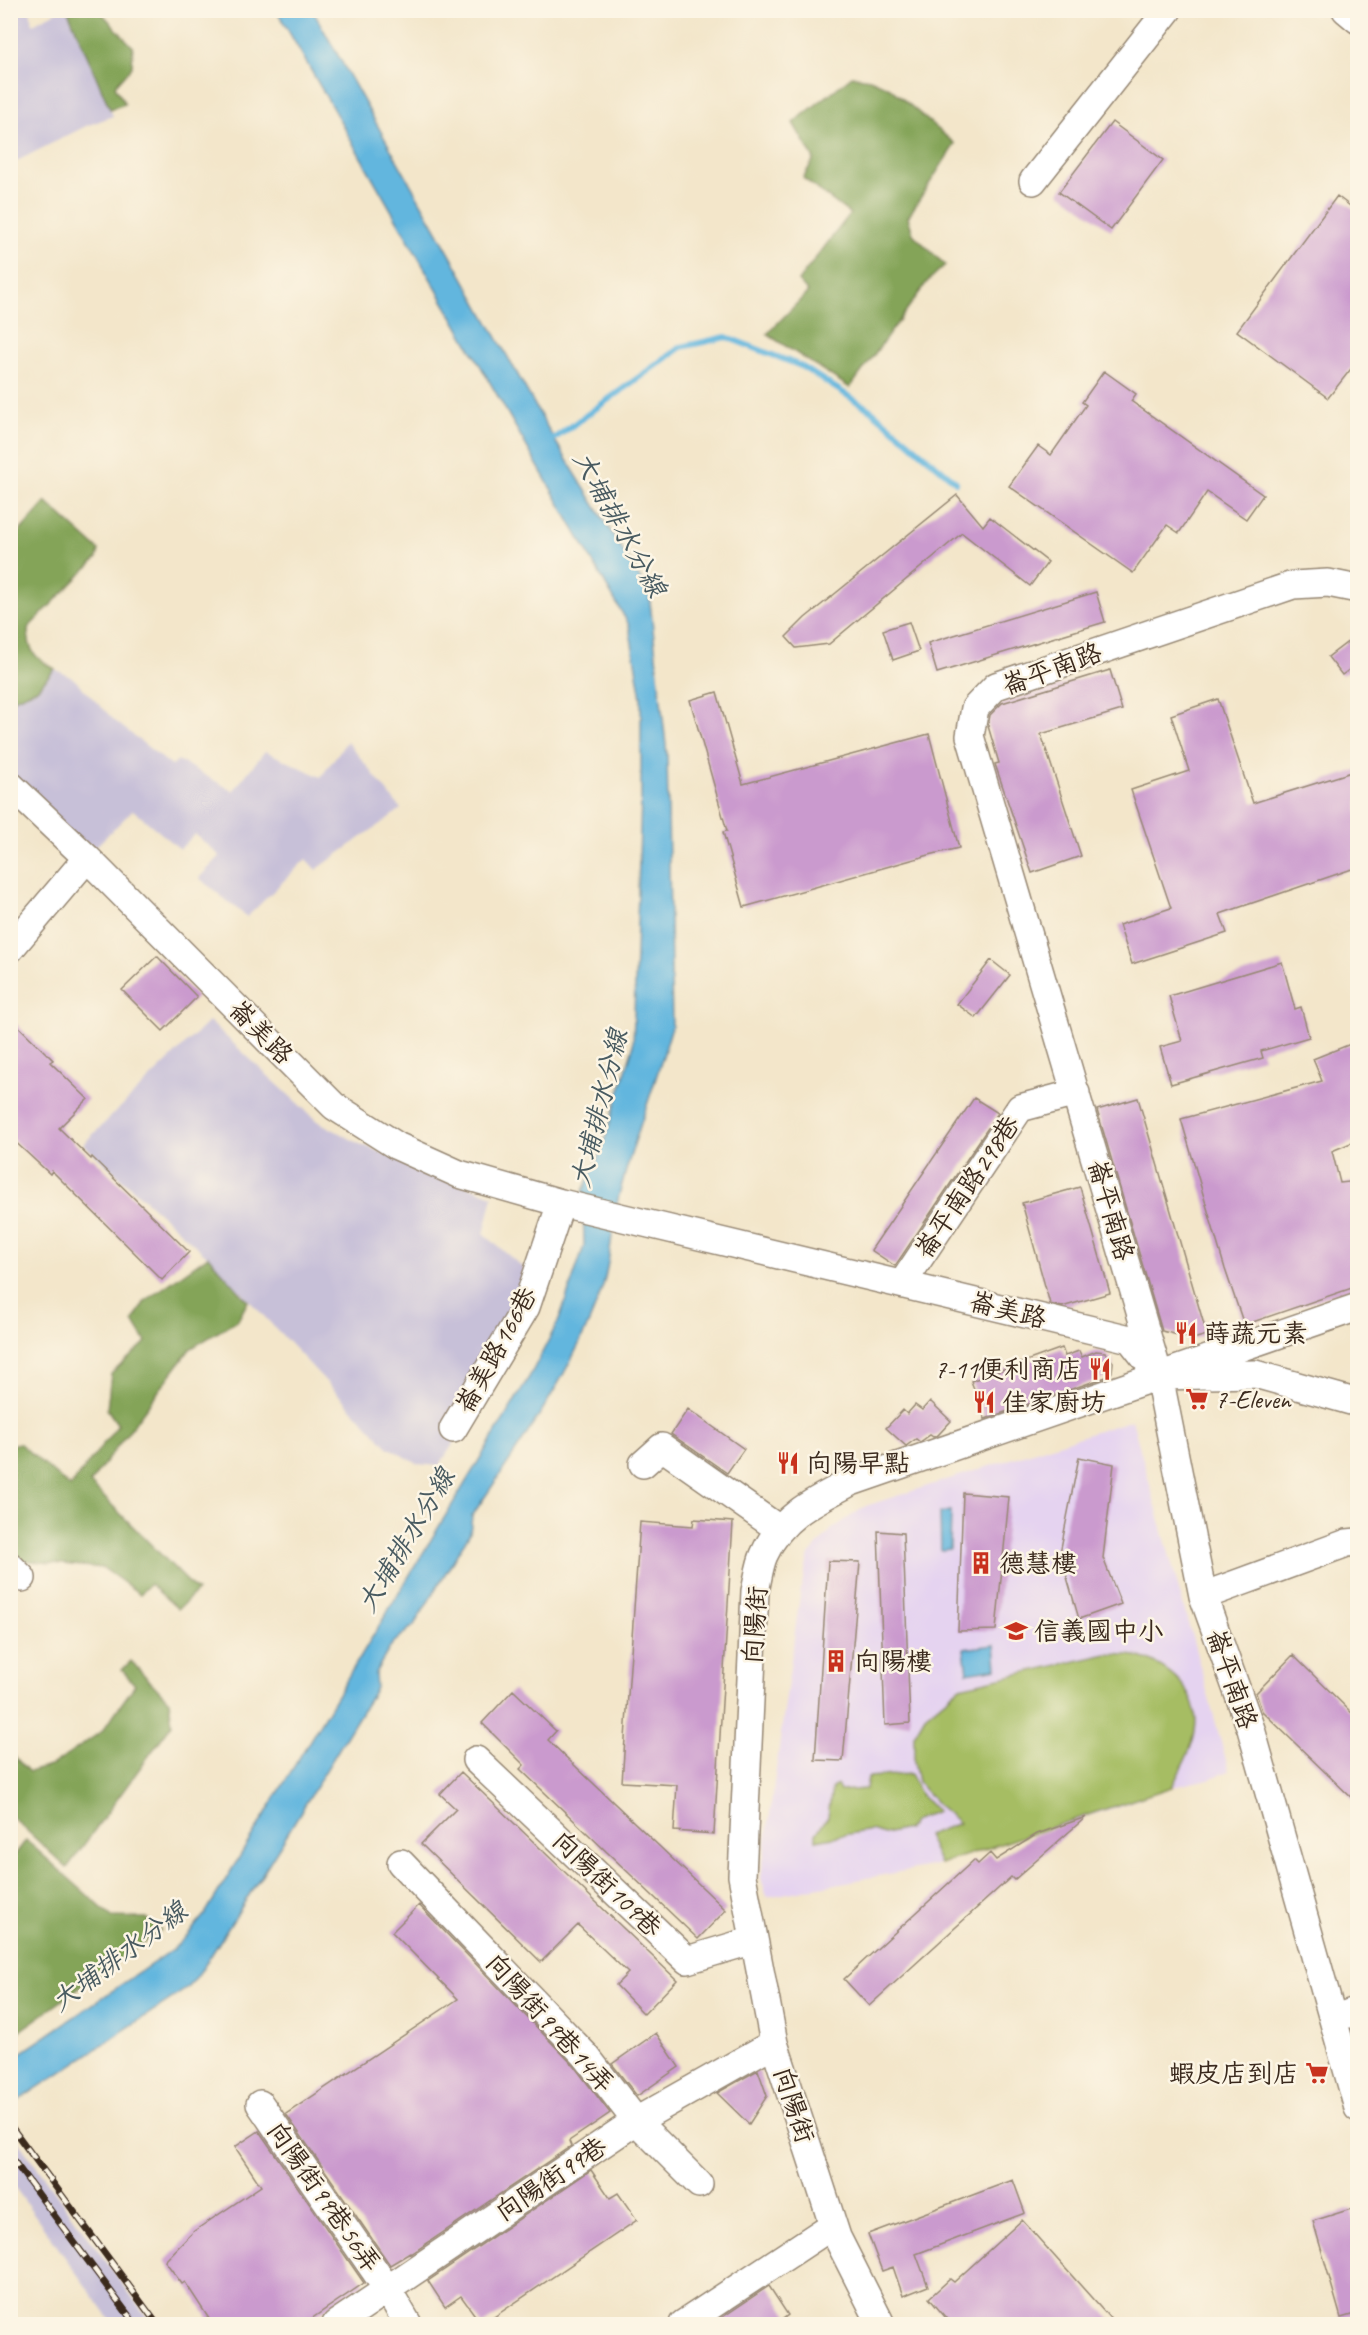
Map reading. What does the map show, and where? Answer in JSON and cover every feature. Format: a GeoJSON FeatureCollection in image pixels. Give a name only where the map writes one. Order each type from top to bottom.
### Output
{"type":"FeatureCollection","features":[{"type":"Feature","properties":{"kind":"street"},"geometry":{"type":"LineString","coordinates":[[1033,181],[1168,10]]}},
{"type":"Feature","properties":{"kind":"street"},"geometry":{"type":"LineString","coordinates":[[1346,10],[1358,20]]}},
{"type":"Feature","properties":{"kind":"street","name":"崙平南路"},"geometry":{"type":"LineString","coordinates":[[1358,589],[1328,583],[1293,585],[996,686],[975,708],[970,736],[1159,1376],[1203,1596],[1251,1729],[1345,2014],[1358,2108]]}},
{"type":"Feature","properties":{"kind":"street","name":"崙美路"},"geometry":{"type":"LineString","coordinates":[[10,785],[87,858],[334,1106],[397,1146],[459,1174],[561,1203],[1130,1339],[1159,1376]]}},
{"type":"Feature","properties":{"kind":"street"},"geometry":{"type":"LineString","coordinates":[[10,949],[87,858]]}},
{"type":"Feature","properties":{"kind":"street","name":"崙平南路298巷"},"geometry":{"type":"LineString","coordinates":[[902,1284],[1020,1108],[1076,1094]]}},
{"type":"Feature","properties":{"kind":"street","name":"崙美路166巷"},"geometry":{"type":"LineString","coordinates":[[453,1429],[526,1307],[561,1203]]}},
{"type":"Feature","properties":{"kind":"street","name":"向陽街"},"geometry":{"type":"LineString","coordinates":[[881,2325],[837,2237],[774,2043],[742,1876],[755,1591],[764,1556],[779,1529],[804,1507],[851,1482],[1358,1307]]}},
{"type":"Feature","properties":{"kind":"street"},"geometry":{"type":"LineString","coordinates":[[1159,1376],[1255,1374],[1358,1403]]}},
{"type":"Feature","properties":{"kind":"street"},"geometry":{"type":"LineString","coordinates":[[643,1464],[662,1447],[779,1529]]}},
{"type":"Feature","properties":{"kind":"street"},"geometry":{"type":"LineString","coordinates":[[1203,1596],[1347,1543],[1358,1542]]}},
{"type":"Feature","properties":{"kind":"street","name":"向陽街109巷"},"geometry":{"type":"LineString","coordinates":[[476,1760],[687,1960],[754,1940]]}},
{"type":"Feature","properties":{"kind":"street","name":"向陽街99巷14弄"},"geometry":{"type":"LineString","coordinates":[[400,1863],[586,2056],[636,2121],[699,2184]]}},
{"type":"Feature","properties":{"kind":"street","name":"向陽街99巷"},"geometry":{"type":"LineString","coordinates":[[336,2325],[636,2121],[774,2043]]}},
{"type":"Feature","properties":{"kind":"street","name":"向陽街99巷56弄"},"geometry":{"type":"LineString","coordinates":[[260,2104],[388,2290],[408,2325]]}},
{"type":"Feature","properties":{"kind":"street"},"geometry":{"type":"LineString","coordinates":[[683,2325],[833,2225]]}},
{"type":"Feature","properties":{"kind":"shaded area"},"geometry":{"type":"Polygon","coordinates":[[[11,11],[30,11],[33,24],[58,11],[68,11],[113,116],[86,126],[11,164],[11,11]]]}},
{"type":"Feature","properties":{"kind":"shaded area"},"geometry":{"type":"Polygon","coordinates":[[[55,669],[74,679],[115,721],[172,766],[178,760],[233,791],[265,751],[321,777],[347,741],[401,809],[316,870],[306,859],[247,917],[199,878],[220,856],[195,834],[180,849],[133,810],[81,861],[11,790],[10,700],[37,689],[55,669]]]}},
{"type":"Feature","properties":{"kind":"shaded area"},"geometry":{"type":"Polygon","coordinates":[[[209,1021],[317,1121],[360,1144],[493,1196],[484,1234],[536,1279],[496,1377],[439,1466],[418,1464],[388,1447],[207,1256],[83,1144],[209,1021]]]}},
{"type":"Feature","properties":{"kind":"shaded area"},"geometry":{"type":"Polygon","coordinates":[[[1132,1420],[1229,1771],[1209,1779],[1172,1787],[936,1865],[767,1897],[761,1878],[801,1588],[809,1555],[832,1529],[866,1506],[1132,1420]]]}},
{"type":"Feature","properties":{"kind":"shaded area"},"geometry":{"type":"Polygon","coordinates":[[[10,2132],[152,2324],[113,2324],[11,2182],[10,2132]]]}},
{"type":"Feature","properties":{"kind":"green space"},"geometry":{"type":"Polygon","coordinates":[[[68,11],[100,11],[133,47],[132,67],[115,86],[125,104],[110,109],[68,11]]]}},
{"type":"Feature","properties":{"kind":"green space"},"geometry":{"type":"Polygon","coordinates":[[[852,76],[870,79],[890,88],[955,144],[908,217],[913,234],[945,265],[927,282],[850,388],[767,334],[808,292],[798,281],[850,214],[803,178],[814,159],[793,123],[852,76]]]}},
{"type":"Feature","properties":{"kind":"green space"},"geometry":{"type":"Polygon","coordinates":[[[46,502],[99,550],[97,558],[28,628],[31,649],[38,658],[55,669],[37,689],[11,700],[11,541],[46,502]]]}},
{"type":"Feature","properties":{"kind":"green space"},"geometry":{"type":"Polygon","coordinates":[[[208,1256],[248,1301],[238,1320],[190,1349],[90,1483],[197,1591],[178,1609],[150,1584],[140,1594],[103,1568],[11,1559],[10,1445],[19,1443],[70,1487],[118,1425],[107,1409],[111,1374],[146,1342],[133,1321],[145,1301],[208,1256]]]}},
{"type":"Feature","properties":{"kind":"green space"},"geometry":{"type":"Polygon","coordinates":[[[1107,1654],[1135,1656],[1155,1663],[1175,1677],[1190,1696],[1196,1718],[1195,1731],[1189,1753],[1172,1787],[940,1864],[927,1835],[959,1823],[938,1805],[918,1782],[914,1762],[914,1735],[925,1716],[960,1687],[1107,1654]]]}},
{"type":"Feature","properties":{"kind":"green space"},"geometry":{"type":"Polygon","coordinates":[[[131,1661],[169,1701],[172,1724],[67,1868],[11,1816],[11,1753],[29,1772],[53,1765],[102,1731],[135,1685],[122,1670],[131,1661]]]}},
{"type":"Feature","properties":{"kind":"green space"},"geometry":{"type":"Polygon","coordinates":[[[910,1774],[921,1795],[937,1811],[915,1820],[907,1829],[884,1834],[871,1830],[816,1840],[816,1833],[828,1817],[832,1788],[837,1785],[840,1791],[866,1789],[868,1777],[910,1774]]]}},
{"type":"Feature","properties":{"kind":"green space"},"geometry":{"type":"Polygon","coordinates":[[[26,1840],[112,1917],[146,1918],[161,1930],[11,2037],[11,1860],[26,1840]]]}},
{"type":"Feature","properties":{"kind":"water"},"geometry":{"type":"Polygon","coordinates":[[[277,11],[313,11],[554,439],[649,593],[667,754],[672,1026],[619,1195],[603,1285],[574,1355],[525,1437],[472,1516],[470,1533],[414,1625],[392,1644],[375,1673],[376,1688],[281,1844],[189,1987],[13,2104],[11,2101],[11,2060],[172,1950],[205,1914],[531,1374],[559,1320],[584,1246],[583,1191],[602,1149],[633,1047],[641,798],[641,698],[629,625],[277,11]]]}},
{"type":"Feature","properties":{"kind":"water"},"geometry":{"type":"Polygon","coordinates":[[[951,1511],[950,1549],[941,1550],[940,1513],[951,1511]]]}},
{"type":"Feature","properties":{"kind":"water"},"geometry":{"type":"Polygon","coordinates":[[[995,1645],[997,1668],[967,1673],[964,1649],[995,1645]]]}},
{"type":"Feature","properties":{"kind":"building"},"geometry":{"type":"Polygon","coordinates":[[[1112,122],[1163,160],[1111,230],[1059,192],[1112,122]]]}},
{"type":"Feature","properties":{"kind":"building"},"geometry":{"type":"Polygon","coordinates":[[[1337,196],[1358,212],[1358,360],[1328,398],[1237,331],[1337,196]]]}},
{"type":"Feature","properties":{"kind":"building"},"geometry":{"type":"Polygon","coordinates":[[[1104,371],[1136,394],[1131,401],[1263,495],[1246,519],[1207,492],[1179,533],[1167,525],[1133,573],[1009,486],[1038,446],[1051,455],[1086,405],[1082,402],[1104,371]]]}},
{"type":"Feature","properties":{"kind":"building"},"geometry":{"type":"Polygon","coordinates":[[[957,495],[983,526],[990,517],[1048,562],[1030,586],[962,533],[829,644],[796,648],[786,637],[805,618],[957,495]]]}},
{"type":"Feature","properties":{"kind":"building"},"geometry":{"type":"Polygon","coordinates":[[[1096,592],[1105,622],[937,673],[928,643],[1096,592]]]}},
{"type":"Feature","properties":{"kind":"building"},"geometry":{"type":"Polygon","coordinates":[[[909,622],[919,651],[893,660],[883,630],[909,622]]]}},
{"type":"Feature","properties":{"kind":"building"},"geometry":{"type":"Polygon","coordinates":[[[1358,634],[1358,663],[1342,675],[1328,657],[1358,634]]]}},
{"type":"Feature","properties":{"kind":"building"},"geometry":{"type":"Polygon","coordinates":[[[1110,670],[1122,710],[1041,734],[1081,856],[1032,873],[995,764],[999,763],[988,726],[990,715],[1002,703],[1110,670]]]}},
{"type":"Feature","properties":{"kind":"building"},"geometry":{"type":"Polygon","coordinates":[[[717,692],[743,784],[929,734],[959,848],[744,907],[723,832],[727,831],[690,700],[717,692]]]}},
{"type":"Feature","properties":{"kind":"building"},"geometry":{"type":"Polygon","coordinates":[[[1218,699],[1253,803],[1358,770],[1358,867],[1220,914],[1227,933],[1132,964],[1119,925],[1171,908],[1131,790],[1189,771],[1171,715],[1218,699]]]}},
{"type":"Feature","properties":{"kind":"building"},"geometry":{"type":"Polygon","coordinates":[[[157,956],[197,997],[163,1031],[122,990],[157,956]]]}},
{"type":"Feature","properties":{"kind":"building"},"geometry":{"type":"Polygon","coordinates":[[[991,960],[1010,975],[976,1018],[957,1004],[991,960]]]}},
{"type":"Feature","properties":{"kind":"building"},"geometry":{"type":"Polygon","coordinates":[[[1282,962],[1295,1009],[1301,1007],[1309,1037],[1261,1051],[1263,1058],[1171,1084],[1160,1047],[1182,1041],[1169,996],[1282,962]]]}},
{"type":"Feature","properties":{"kind":"building"},"geometry":{"type":"Polygon","coordinates":[[[10,1018],[53,1060],[50,1062],[88,1099],[59,1128],[189,1252],[162,1280],[52,1171],[50,1174],[10,1137],[10,1018]]]}},
{"type":"Feature","properties":{"kind":"building"},"geometry":{"type":"Polygon","coordinates":[[[1358,1041],[1358,1140],[1332,1151],[1340,1183],[1358,1181],[1358,1286],[1244,1325],[1181,1119],[1322,1081],[1313,1059],[1358,1041]]]}},
{"type":"Feature","properties":{"kind":"building"},"geometry":{"type":"Polygon","coordinates":[[[974,1098],[998,1113],[895,1266],[871,1250],[974,1098]]]}},
{"type":"Feature","properties":{"kind":"building"},"geometry":{"type":"Polygon","coordinates":[[[1138,1098],[1207,1335],[1193,1339],[1162,1331],[1097,1110],[1138,1098]]]}},
{"type":"Feature","properties":{"kind":"building"},"geometry":{"type":"Polygon","coordinates":[[[1080,1187],[1110,1293],[1062,1307],[1050,1304],[1022,1203],[1080,1187]]]}},
{"type":"Feature","properties":{"kind":"building"},"geometry":{"type":"Polygon","coordinates":[[[1062,1348],[1065,1356],[1079,1351],[1082,1357],[1096,1351],[1105,1352],[1113,1362],[1112,1372],[1109,1376],[985,1419],[971,1381],[1062,1348]]]}},
{"type":"Feature","properties":{"kind":"building"},"geometry":{"type":"Polygon","coordinates":[[[930,1401],[951,1421],[938,1435],[933,1437],[930,1435],[920,1442],[916,1439],[906,1446],[886,1428],[903,1410],[907,1414],[915,1405],[922,1410],[930,1401]]]}},
{"type":"Feature","properties":{"kind":"building"},"geometry":{"type":"Polygon","coordinates":[[[688,1409],[744,1449],[727,1473],[671,1434],[688,1409]]]}},
{"type":"Feature","properties":{"kind":"building"},"geometry":{"type":"Polygon","coordinates":[[[1079,1457],[1114,1464],[1103,1558],[1121,1604],[1079,1619],[1060,1553],[1079,1457]]]}},
{"type":"Feature","properties":{"kind":"building","name":"德慧樓"},"geometry":{"type":"Polygon","coordinates":[[[963,1493],[1009,1497],[996,1630],[958,1631],[963,1493]]]}},
{"type":"Feature","properties":{"kind":"building"},"geometry":{"type":"Polygon","coordinates":[[[694,1519],[733,1522],[714,1834],[674,1831],[677,1785],[622,1782],[640,1522],[693,1526],[694,1519]]]}},
{"type":"Feature","properties":{"kind":"building"},"geometry":{"type":"Polygon","coordinates":[[[878,1531],[903,1533],[910,1723],[885,1725],[878,1531]]]}},
{"type":"Feature","properties":{"kind":"building","name":"向陽樓"},"geometry":{"type":"Polygon","coordinates":[[[828,1561],[860,1562],[843,1761],[815,1760],[828,1561]]]}},
{"type":"Feature","properties":{"kind":"building"},"geometry":{"type":"Polygon","coordinates":[[[1293,1655],[1358,1719],[1358,1804],[1262,1711],[1256,1693],[1293,1655]]]}},
{"type":"Feature","properties":{"kind":"building"},"geometry":{"type":"Polygon","coordinates":[[[513,1690],[556,1731],[548,1740],[726,1910],[698,1939],[520,1769],[524,1765],[482,1723],[513,1690]]]}},
{"type":"Feature","properties":{"kind":"building"},"geometry":{"type":"Polygon","coordinates":[[[461,1772],[677,1980],[644,2014],[616,1985],[628,1973],[578,1925],[541,1962],[421,1844],[456,1809],[440,1794],[461,1772]]]}},
{"type":"Feature","properties":{"kind":"building"},"geometry":{"type":"Polygon","coordinates":[[[1086,1817],[1014,1880],[1011,1877],[869,2006],[844,1979],[974,1860],[978,1864],[990,1853],[996,1860],[1037,1834],[1086,1817]]]}},
{"type":"Feature","properties":{"kind":"building"},"geometry":{"type":"Polygon","coordinates":[[[419,1905],[574,2066],[610,2113],[569,2141],[571,2146],[411,2254],[390,2265],[286,2114],[458,1999],[392,1932],[419,1905]]]}},
{"type":"Feature","properties":{"kind":"building"},"geometry":{"type":"Polygon","coordinates":[[[656,2033],[679,2067],[637,2096],[612,2064],[656,2033]]]}},
{"type":"Feature","properties":{"kind":"building"},"geometry":{"type":"Polygon","coordinates":[[[758,2070],[767,2096],[749,2124],[717,2093],[758,2070]]]}},
{"type":"Feature","properties":{"kind":"building"},"geometry":{"type":"Polygon","coordinates":[[[259,2131],[364,2283],[302,2325],[213,2325],[185,2282],[182,2284],[165,2261],[194,2231],[261,2186],[235,2147],[259,2131]]]}},
{"type":"Feature","properties":{"kind":"building"},"geometry":{"type":"Polygon","coordinates":[[[591,2170],[610,2198],[618,2193],[637,2220],[482,2325],[461,2296],[445,2307],[428,2281],[591,2170]]]}},
{"type":"Feature","properties":{"kind":"building"},"geometry":{"type":"Polygon","coordinates":[[[1013,2180],[1025,2213],[916,2254],[928,2286],[903,2296],[893,2267],[882,2271],[868,2234],[1013,2180]]]}},
{"type":"Feature","properties":{"kind":"building"},"geometry":{"type":"Polygon","coordinates":[[[1351,2209],[1358,2230],[1358,2313],[1341,2318],[1313,2221],[1351,2209]]]}},
{"type":"Feature","properties":{"kind":"building"},"geometry":{"type":"Polygon","coordinates":[[[1022,2220],[1116,2325],[952,2325],[929,2298],[950,2279],[954,2282],[1022,2220]]]}},
{"type":"Feature","properties":{"kind":"building"},"geometry":{"type":"Polygon","coordinates":[[[769,2286],[788,2315],[775,2325],[711,2325],[769,2286]]]}},
{"type":"Feature","properties":{"kind":"waterway"},"geometry":{"type":"LineString","coordinates":[[548,443],[681,347],[726,337],[801,366],[872,411],[956,482]]}},
{"type":"Feature","properties":{"kind":"railway"},"geometry":{"type":"LineString","coordinates":[[10,2125],[157,2324]]}},
{"type":"Feature","properties":{"kind":"railway"},"geometry":{"type":"LineString","coordinates":[[10,2156],[135,2324]]}},
{"type":"Feature","properties":{"kind":"place","name":"蒔蔬元素"},"geometry":{"type":"Point","coordinates":[1186,1333]}},
{"type":"Feature","properties":{"kind":"place","name":"7-11便利商店"},"geometry":{"type":"Point","coordinates":[1100,1369]}},
{"type":"Feature","properties":{"kind":"place","name":"7-Eleven"},"geometry":{"type":"Point","coordinates":[1197,1399]}},
{"type":"Feature","properties":{"kind":"place","name":"佳家廚坊"},"geometry":{"type":"Point","coordinates":[984,1402]}},
{"type":"Feature","properties":{"kind":"place","name":"向陽早點"},"geometry":{"type":"Point","coordinates":[788,1463]}},
{"type":"Feature","properties":{"kind":"place","name":"德慧樓"},"geometry":{"type":"Point","coordinates":[981,1563]}},
{"type":"Feature","properties":{"kind":"place","name":"信義國中小"},"geometry":{"type":"Point","coordinates":[1016,1631]}},
{"type":"Feature","properties":{"kind":"place","name":"向陽樓"},"geometry":{"type":"Point","coordinates":[836,1661]}},
{"type":"Feature","properties":{"kind":"place","name":"蝦皮店到店"},"geometry":{"type":"Point","coordinates":[1317,2073]}},
{"type":"Feature","properties":{"kind":"water label","name":"大埔排水分線"},"geometry":{"type":"Point","coordinates":[620,524]}},
{"type":"Feature","properties":{"kind":"water label","name":"大埔排水分線"},"geometry":{"type":"Point","coordinates":[599,1108]}},
{"type":"Feature","properties":{"kind":"water label","name":"大埔排水分線"},"geometry":{"type":"Point","coordinates":[406,1540]}},
{"type":"Feature","properties":{"kind":"water label","name":"大埔排水分線"},"geometry":{"type":"Point","coordinates":[119,1956]}}]}
